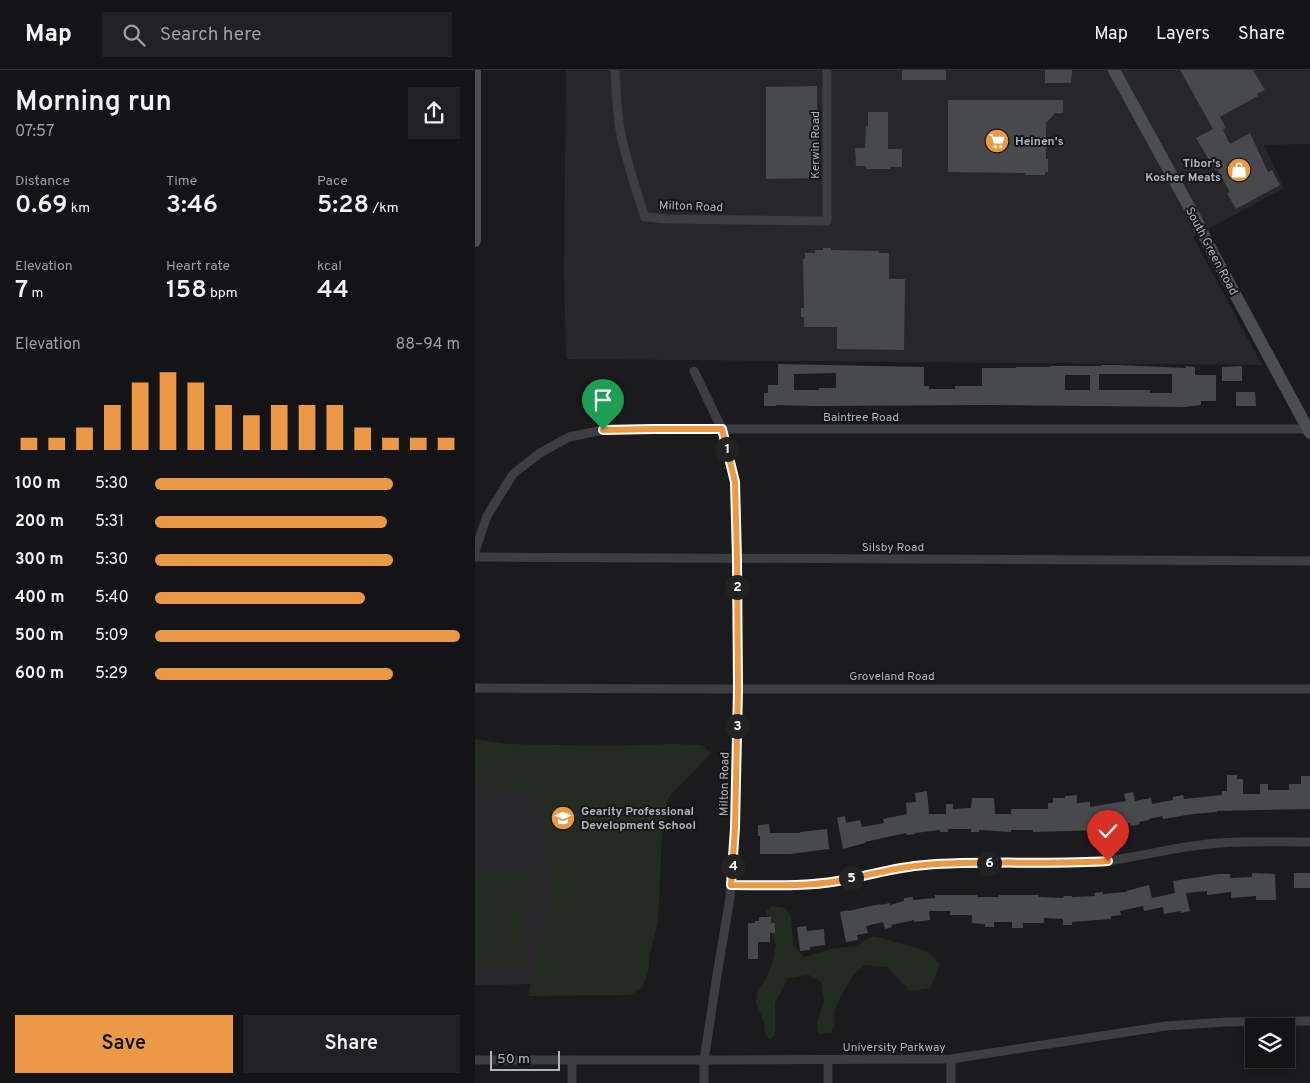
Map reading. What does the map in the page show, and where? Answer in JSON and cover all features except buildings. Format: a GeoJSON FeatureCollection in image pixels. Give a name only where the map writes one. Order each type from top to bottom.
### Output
{"type":"FeatureCollection","features":[{"type":"Feature","properties":{"kind":"main road"},"geometry":{"type":"LineString","coordinates":[[475,70],[475,240]]}},
{"type":"Feature","properties":{"kind":"main road","name":"South Green Road"},"geometry":{"type":"LineString","coordinates":[[1114,70],[1309,431]]}},
{"type":"Feature","properties":{"kind":"street","name":"Milton Road"},"geometry":{"type":"LineString","coordinates":[[615,70],[621,134],[645,217],[667,219],[827,221]]}},
{"type":"Feature","properties":{"kind":"street","name":"Kerwin Road"},"geometry":{"type":"LineString","coordinates":[[827,70],[827,221]]}},
{"type":"Feature","properties":{"kind":"street","name":"Milton Road"},"geometry":{"type":"LineString","coordinates":[[694,371],[722,429],[735,482],[737,559],[738,689],[735,828],[731,885],[705,1060],[704,1083]]}},
{"type":"Feature","properties":{"kind":"street","name":"Baintree Road"},"geometry":{"type":"LineString","coordinates":[[475,550],[487,516],[513,474],[540,453],[569,437],[603,430],[1309,431]]}},
{"type":"Feature","properties":{"kind":"street","name":"Silsby Road"},"geometry":{"type":"LineString","coordinates":[[475,557],[1310,561]]}},
{"type":"Feature","properties":{"kind":"street","name":"Groveland Road"},"geometry":{"type":"LineString","coordinates":[[475,688],[1310,689]]}},
{"type":"Feature","properties":{"kind":"street"},"geometry":{"type":"LineString","coordinates":[[731,885],[805,885],[838,881],[904,867],[939,864],[1095,862],[1124,859],[1213,843],[1310,842]]}},
{"type":"Feature","properties":{"kind":"street","name":"University Parkway"},"geometry":{"type":"LineString","coordinates":[[475,1060],[951,1059],[1166,1026],[1226,1022],[1310,1021]]}},
{"type":"Feature","properties":{"kind":"street"},"geometry":{"type":"LineString","coordinates":[[951,1059],[951,1083]]}},
{"type":"Feature","properties":{"kind":"street"},"geometry":{"type":"LineString","coordinates":[[572,1060],[572,1083]]}},
{"type":"Feature","properties":{"kind":"street"},"geometry":{"type":"LineString","coordinates":[[828,1060],[828,1083]]}},
{"type":"Feature","properties":{"kind":"shaded area"},"geometry":{"type":"Polygon","coordinates":[[[566,70],[1310,70],[1310,144],[1264,145],[1284,188],[1193,237],[1262,365],[566,359],[564,271],[566,70]]]}},
{"type":"Feature","properties":{"kind":"shaded area","name":"Gearity Professional Development School"},"geometry":{"type":"Polygon","coordinates":[[[475,739],[507,744],[702,745],[711,753],[668,798],[662,837],[658,923],[643,987],[630,995],[528,996],[543,935],[548,902],[545,833],[540,796],[475,781],[475,739]]]}},
{"type":"Feature","properties":{"kind":"shaded area","name":"Gearity Professional Development School"},"geometry":{"type":"Polygon","coordinates":[[[655,754],[635,983],[475,985],[475,755],[655,754]]]}},
{"type":"Feature","properties":{"kind":"shaded area"},"geometry":{"type":"Polygon","coordinates":[[[475,873],[530,873],[530,913],[518,914],[524,924],[526,952],[523,965],[475,962],[475,873]]]}},
{"type":"Feature","properties":{"kind":"shaded area"},"geometry":{"type":"Polygon","coordinates":[[[772,906],[785,908],[791,916],[793,945],[804,957],[831,949],[855,946],[874,936],[927,951],[940,964],[931,988],[910,991],[887,967],[865,965],[853,975],[842,995],[834,1012],[835,1026],[831,1033],[818,1034],[817,1023],[824,1001],[821,982],[809,975],[788,978],[775,1003],[775,1035],[770,1040],[766,1036],[764,1022],[756,1003],[758,990],[772,965],[776,945],[766,911],[772,906]]]}},
{"type":"Feature","properties":{"kind":"place","name":"Heinen's"},"geometry":{"type":"Point","coordinates":[997,141]}},
{"type":"Feature","properties":{"kind":"place","name":"Tibor's Kosher Meats"},"geometry":{"type":"Point","coordinates":[1239,170]}},
{"type":"Feature","properties":{"kind":"place","name":"Gearity Professional Development School"},"geometry":{"type":"Point","coordinates":[563,818]}},
{"type":"Feature","properties":{"kind":"route"},"geometry":{"type":"LineString","coordinates":[[603,430],[722,429],[735,482],[737,559],[738,689],[735,828],[731,885],[805,885],[838,881],[891,869],[939,864],[1080,863],[1108,861]]}}]}
